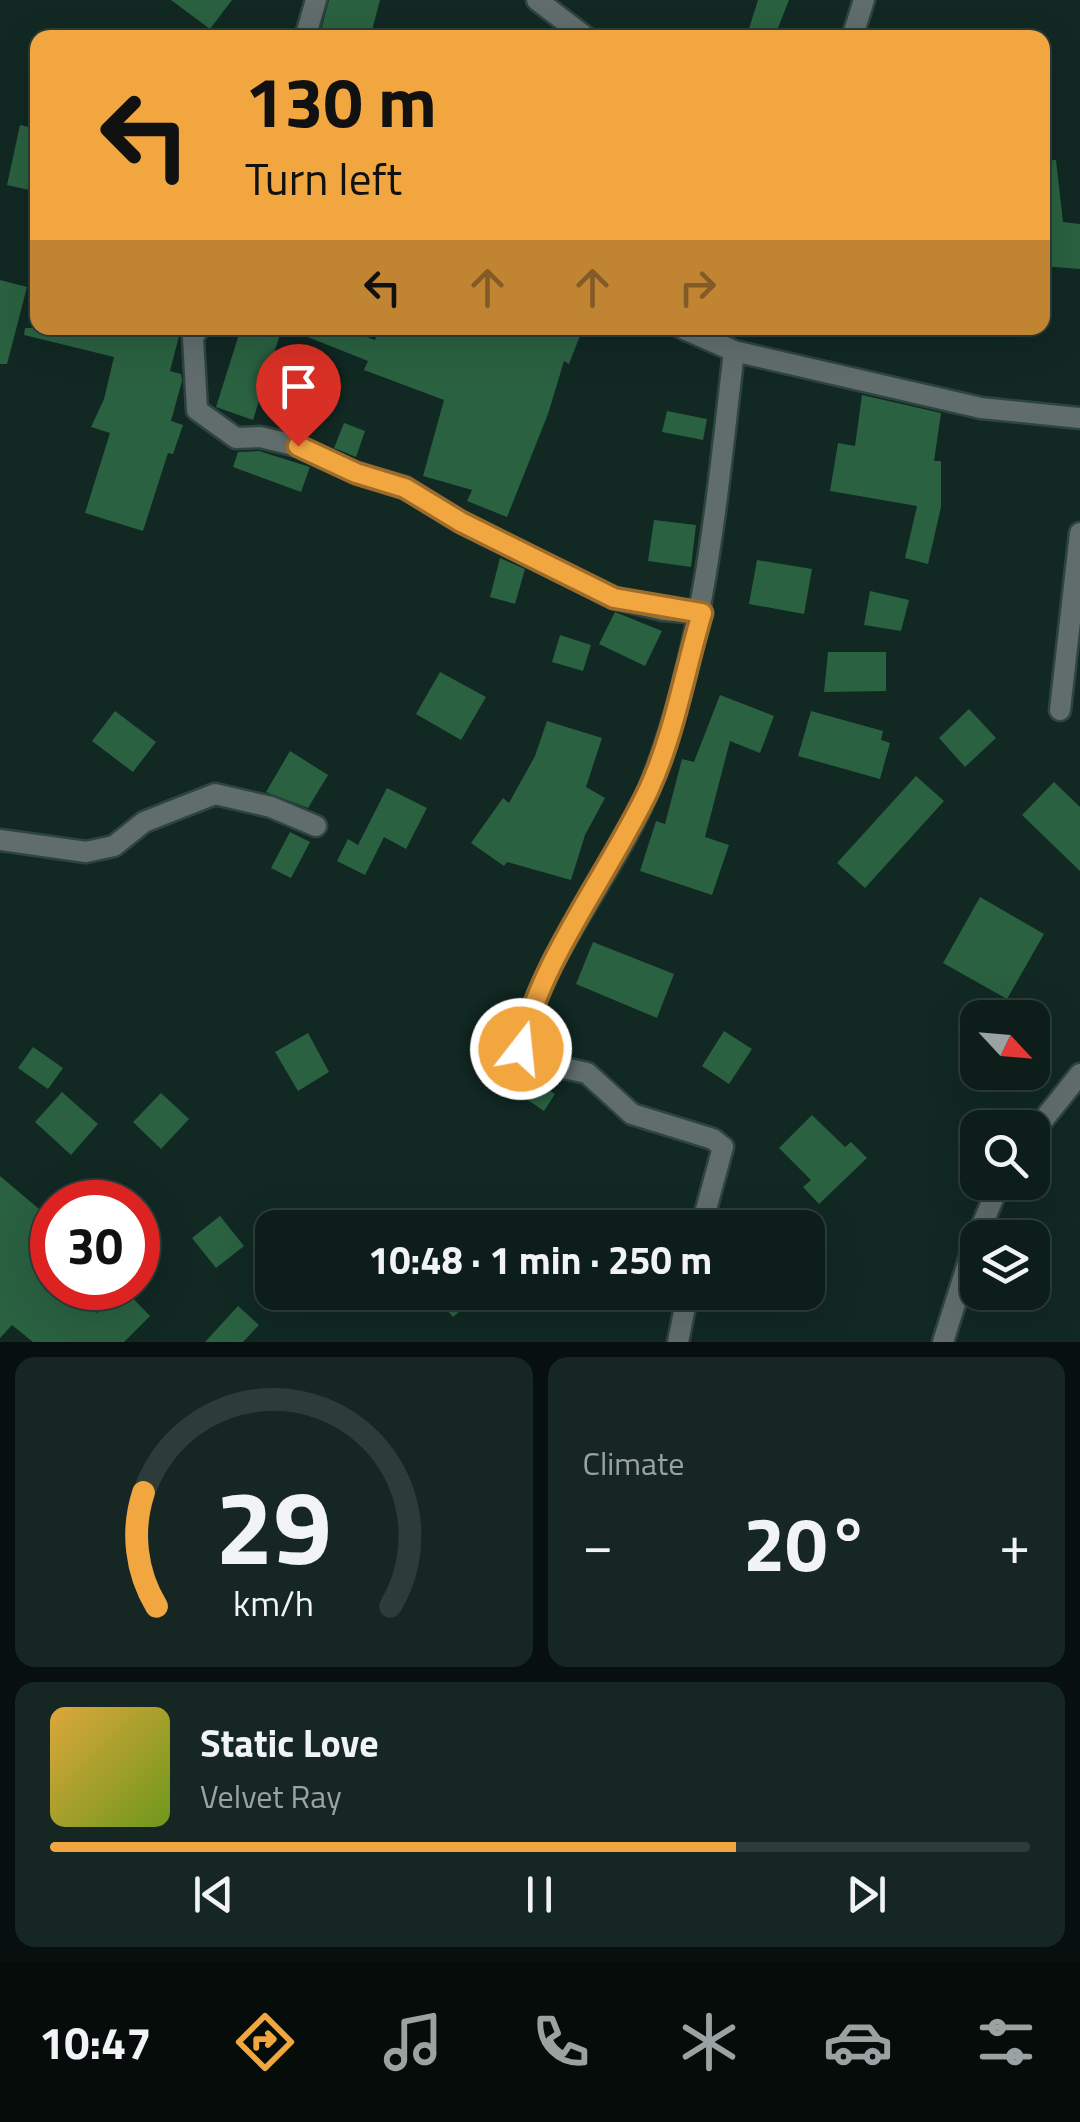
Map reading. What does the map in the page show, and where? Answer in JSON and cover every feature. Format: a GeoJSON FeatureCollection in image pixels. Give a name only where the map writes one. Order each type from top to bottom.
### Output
{"type":"FeatureCollection","features":[{"type":"Feature","properties":{"kind":"street"},"geometry":{"type":"LineString","coordinates":[[307,30],[316,0]]}},
{"type":"Feature","properties":{"kind":"street"},"geometry":{"type":"LineString","coordinates":[[536,0],[576,30]]}},
{"type":"Feature","properties":{"kind":"street"},"geometry":{"type":"LineString","coordinates":[[855,30],[864,0]]}},
{"type":"Feature","properties":{"kind":"street"},"geometry":{"type":"LineString","coordinates":[[194,335],[197,410],[236,438],[260,437],[298,446],[356,473],[405,488],[461,522],[614,598],[702,613]]}},
{"type":"Feature","properties":{"kind":"street"},"geometry":{"type":"LineString","coordinates":[[698,335],[734,351],[981,408],[1080,418]]}},
{"type":"Feature","properties":{"kind":"street"},"geometry":{"type":"LineString","coordinates":[[705,1210],[723,1147],[713,1139],[632,1114],[587,1073],[546,1064],[521,1049],[545,973],[610,866],[651,784],[702,613],[734,351]]}},
{"type":"Feature","properties":{"kind":"street"},"geometry":{"type":"LineString","coordinates":[[1060,710],[1080,533]]}},
{"type":"Feature","properties":{"kind":"street"},"geometry":{"type":"LineString","coordinates":[[0,840],[86,852],[114,846],[144,822],[215,794],[271,808],[316,826]]}},
{"type":"Feature","properties":{"kind":"street"},"geometry":{"type":"LineString","coordinates":[[1050,1112],[1080,1074]]}},
{"type":"Feature","properties":{"kind":"street"},"geometry":{"type":"LineString","coordinates":[[943,1342],[972,1247],[992,1200]]}},
{"type":"Feature","properties":{"kind":"street"},"geometry":{"type":"LineString","coordinates":[[678,1342],[684,1310]]}},
{"type":"Feature","properties":{"kind":"building"},"geometry":{"type":"Polygon","coordinates":[[[171,0],[232,0],[210,29],[171,0]]]}},
{"type":"Feature","properties":{"kind":"building"},"geometry":{"type":"Polygon","coordinates":[[[329,0],[380,0],[372,30],[321,30],[329,0]]]}},
{"type":"Feature","properties":{"kind":"building"},"geometry":{"type":"Polygon","coordinates":[[[758,0],[789,0],[777,30],[749,30],[758,0]]]}},
{"type":"Feature","properties":{"kind":"building"},"geometry":{"type":"Polygon","coordinates":[[[20,125],[30,127],[30,190],[7,185],[20,125]]]}},
{"type":"Feature","properties":{"kind":"building"},"geometry":{"type":"Polygon","coordinates":[[[1050,160],[1056,160],[1063,222],[1080,224],[1080,269],[1050,267],[1050,160]]]}},
{"type":"Feature","properties":{"kind":"building"},"geometry":{"type":"Polygon","coordinates":[[[0,280],[27,287],[7,364],[0,364],[0,280]]]}},
{"type":"Feature","properties":{"kind":"building"},"geometry":{"type":"Polygon","coordinates":[[[25,328],[30,328],[30,335],[179,335],[170,371],[181,374],[182,381],[171,421],[183,425],[173,454],[168,453],[143,531],[85,513],[110,433],[91,427],[104,399],[114,357],[24,335],[25,328]]]}},
{"type":"Feature","properties":{"kind":"building"},"geometry":{"type":"Polygon","coordinates":[[[239,335],[280,335],[253,420],[216,407],[239,335]]]}},
{"type":"Feature","properties":{"kind":"building"},"geometry":{"type":"Polygon","coordinates":[[[303,335],[361,335],[375,340],[377,335],[580,335],[569,364],[564,361],[548,414],[507,517],[467,501],[472,490],[423,476],[444,400],[364,370],[368,361],[303,335]]]}},
{"type":"Feature","properties":{"kind":"building"},"geometry":{"type":"Polygon","coordinates":[[[862,395],[941,413],[934,461],[941,461],[941,507],[928,564],[905,558],[917,506],[830,491],[838,443],[855,446],[862,395]]]}},
{"type":"Feature","properties":{"kind":"building"},"geometry":{"type":"Polygon","coordinates":[[[667,411],[707,419],[703,440],[662,432],[667,411]]]}},
{"type":"Feature","properties":{"kind":"building"},"geometry":{"type":"Polygon","coordinates":[[[344,423],[365,431],[356,457],[334,448],[344,423]]]}},
{"type":"Feature","properties":{"kind":"building"},"geometry":{"type":"Polygon","coordinates":[[[259,451],[310,467],[301,492],[233,467],[238,452],[259,451]]]}},
{"type":"Feature","properties":{"kind":"building"},"geometry":{"type":"Polygon","coordinates":[[[654,520],[696,525],[691,567],[648,561],[654,520]]]}},
{"type":"Feature","properties":{"kind":"building"},"geometry":{"type":"Polygon","coordinates":[[[500,558],[525,569],[515,604],[490,597],[500,558]]]}},
{"type":"Feature","properties":{"kind":"building"},"geometry":{"type":"Polygon","coordinates":[[[757,560],[812,569],[804,614],[749,604],[757,560]]]}},
{"type":"Feature","properties":{"kind":"building"},"geometry":{"type":"Polygon","coordinates":[[[870,591],[909,600],[901,631],[864,625],[870,591]]]}},
{"type":"Feature","properties":{"kind":"building"},"geometry":{"type":"Polygon","coordinates":[[[615,612],[662,631],[645,666],[599,644],[615,612]]]}},
{"type":"Feature","properties":{"kind":"building"},"geometry":{"type":"Polygon","coordinates":[[[560,635],[591,645],[583,671],[552,662],[560,635]]]}},
{"type":"Feature","properties":{"kind":"building"},"geometry":{"type":"Polygon","coordinates":[[[828,652],[886,652],[886,691],[824,692],[828,652]]]}},
{"type":"Feature","properties":{"kind":"building"},"geometry":{"type":"Polygon","coordinates":[[[440,672],[486,697],[461,740],[416,714],[440,672]]]}},
{"type":"Feature","properties":{"kind":"building"},"geometry":{"type":"Polygon","coordinates":[[[720,695],[774,716],[760,753],[730,741],[705,837],[729,845],[712,895],[640,871],[656,821],[665,824],[682,759],[694,762],[720,695]]]}},
{"type":"Feature","properties":{"kind":"building"},"geometry":{"type":"Polygon","coordinates":[[[969,709],[996,738],[965,767],[939,738],[969,709]]]}},
{"type":"Feature","properties":{"kind":"building"},"geometry":{"type":"Polygon","coordinates":[[[115,711],[156,742],[133,772],[92,741],[115,711]]]}},
{"type":"Feature","properties":{"kind":"building"},"geometry":{"type":"Polygon","coordinates":[[[811,711],[883,731],[881,740],[890,743],[880,779],[798,756],[811,711]]]}},
{"type":"Feature","properties":{"kind":"building"},"geometry":{"type":"Polygon","coordinates":[[[547,721],[602,738],[586,787],[605,798],[585,835],[571,880],[507,862],[504,866],[471,843],[503,798],[509,803],[535,756],[547,721]]]}},
{"type":"Feature","properties":{"kind":"building"},"geometry":{"type":"Polygon","coordinates":[[[290,751],[328,775],[308,808],[266,792],[290,751]]]}},
{"type":"Feature","properties":{"kind":"building"},"geometry":{"type":"Polygon","coordinates":[[[916,776],[944,801],[865,888],[837,863],[916,776]]]}},
{"type":"Feature","properties":{"kind":"building"},"geometry":{"type":"Polygon","coordinates":[[[1054,782],[1080,807],[1080,871],[1022,815],[1054,782]]]}},
{"type":"Feature","properties":{"kind":"building"},"geometry":{"type":"Polygon","coordinates":[[[387,788],[427,808],[406,849],[384,837],[365,875],[337,861],[348,839],[358,845],[387,788]]]}},
{"type":"Feature","properties":{"kind":"building"},"geometry":{"type":"Polygon","coordinates":[[[290,832],[310,842],[291,878],[271,868],[290,832]]]}},
{"type":"Feature","properties":{"kind":"building"},"geometry":{"type":"Polygon","coordinates":[[[980,897],[1044,934],[1007,999],[943,963],[980,897]]]}},
{"type":"Feature","properties":{"kind":"building"},"geometry":{"type":"Polygon","coordinates":[[[593,942],[674,974],[657,1018],[576,984],[593,942]]]}},
{"type":"Feature","properties":{"kind":"building"},"geometry":{"type":"Polygon","coordinates":[[[724,1031],[752,1049],[729,1084],[702,1066],[724,1031]]]}},
{"type":"Feature","properties":{"kind":"building"},"geometry":{"type":"Polygon","coordinates":[[[308,1033],[329,1072],[298,1091],[275,1052],[308,1033]]]}},
{"type":"Feature","properties":{"kind":"building"},"geometry":{"type":"Polygon","coordinates":[[[33,1047],[63,1068],[48,1089],[18,1068],[33,1047]]]}},
{"type":"Feature","properties":{"kind":"building"},"geometry":{"type":"Polygon","coordinates":[[[527,1076],[555,1094],[544,1111],[516,1092],[527,1076]]]}},
{"type":"Feature","properties":{"kind":"building"},"geometry":{"type":"Polygon","coordinates":[[[62,1092],[98,1124],[71,1155],[35,1122],[62,1092]]]}},
{"type":"Feature","properties":{"kind":"building"},"geometry":{"type":"Polygon","coordinates":[[[161,1093],[189,1119],[161,1149],[133,1122],[161,1093]]]}},
{"type":"Feature","properties":{"kind":"building"},"geometry":{"type":"Polygon","coordinates":[[[812,1115],[845,1147],[851,1142],[867,1158],[819,1204],[803,1187],[811,1180],[779,1148],[812,1115]]]}},
{"type":"Feature","properties":{"kind":"building"},"geometry":{"type":"Polygon","coordinates":[[[0,1176],[30,1201],[30,1310],[144,1310],[150,1316],[124,1342],[33,1342],[12,1325],[0,1338],[0,1176]]]}},
{"type":"Feature","properties":{"kind":"building"},"geometry":{"type":"Polygon","coordinates":[[[220,1216],[244,1246],[216,1268],[192,1238],[220,1216]]]}},
{"type":"Feature","properties":{"kind":"building"},"geometry":{"type":"Polygon","coordinates":[[[238,1306],[259,1325],[243,1342],[205,1342],[238,1306]]]}},
{"type":"Feature","properties":{"kind":"route"},"geometry":{"type":"LineString","coordinates":[[298,446],[356,473],[405,488],[461,522],[614,598],[662,610],[702,613],[651,784],[610,866],[565,946],[545,973],[521,1049]]}}]}
